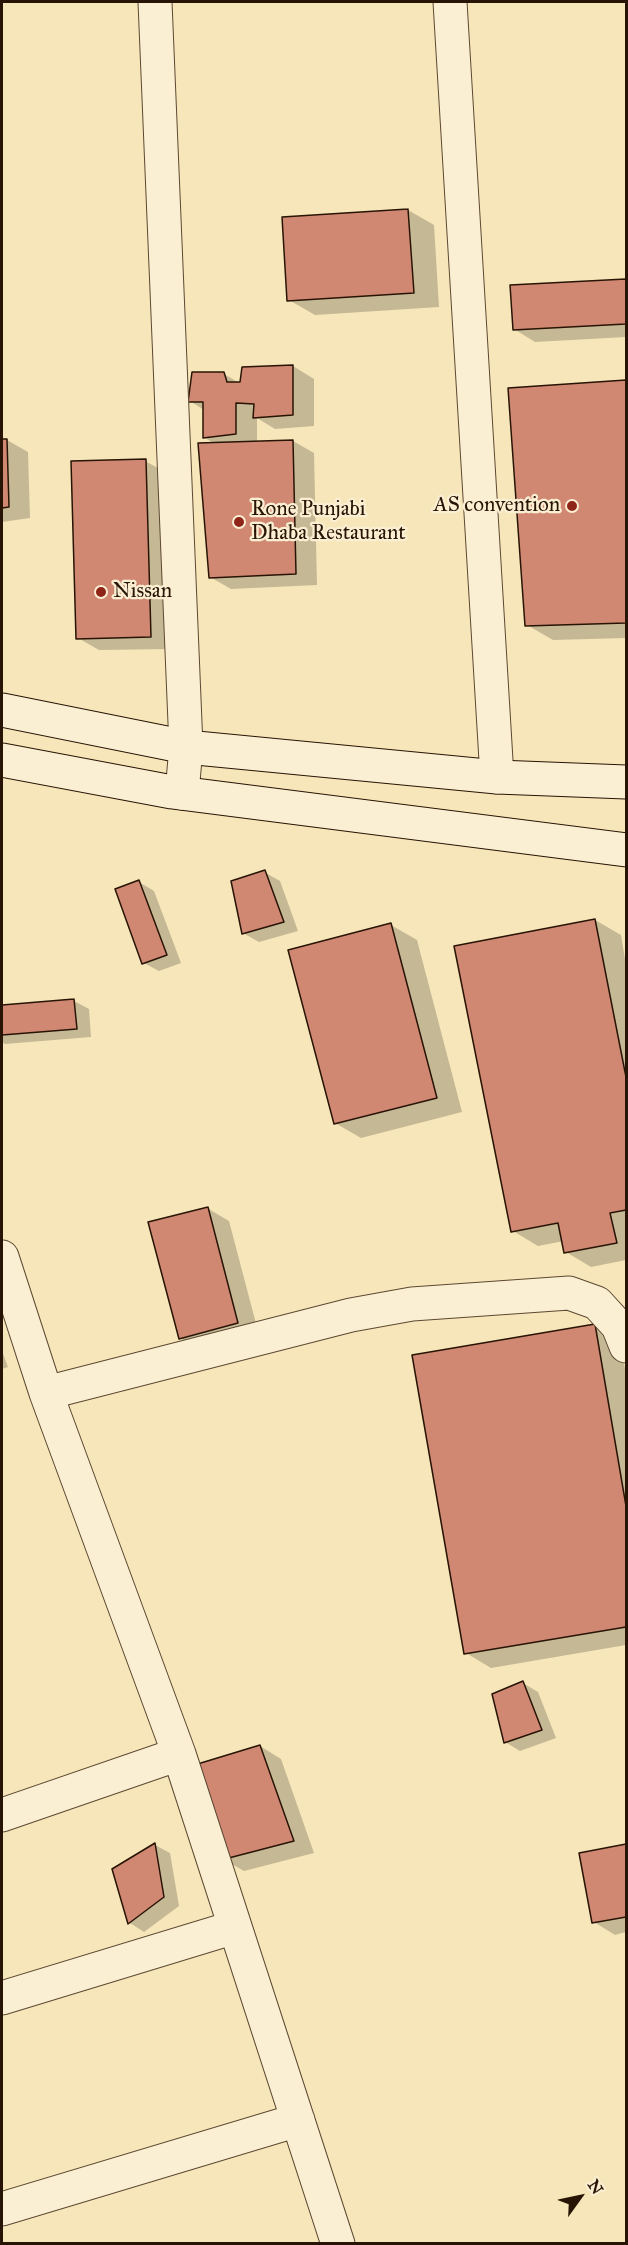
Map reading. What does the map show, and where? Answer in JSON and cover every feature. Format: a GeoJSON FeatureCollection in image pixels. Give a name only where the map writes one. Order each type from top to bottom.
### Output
{"type":"FeatureCollection","features":[{"type":"Feature","properties":{"kind":"street"},"geometry":{"type":"LineString","coordinates":[[155,2],[186,747],[182,793]]}},
{"type":"Feature","properties":{"kind":"street"},"geometry":{"type":"LineString","coordinates":[[450,2],[497,777]]}},
{"type":"Feature","properties":{"kind":"street"},"geometry":{"type":"LineString","coordinates":[[2,710],[186,747],[497,777],[627,782]]}},
{"type":"Feature","properties":{"kind":"street"},"geometry":{"type":"LineString","coordinates":[[2,760],[182,793],[627,850]]}},
{"type":"Feature","properties":{"kind":"street"},"geometry":{"type":"LineString","coordinates":[[2,1257],[46,1393],[179,1754],[338,2244]]}},
{"type":"Feature","properties":{"kind":"street"},"geometry":{"type":"LineString","coordinates":[[46,1393],[351,1315],[412,1304],[569,1293],[597,1303],[618,1326],[627,1346]]}},
{"type":"Feature","properties":{"kind":"street"},"geometry":{"type":"LineString","coordinates":[[2,1815],[179,1754]]}},
{"type":"Feature","properties":{"kind":"street"},"geometry":{"type":"LineString","coordinates":[[2,1998],[235,1927]]}},
{"type":"Feature","properties":{"kind":"street"},"geometry":{"type":"LineString","coordinates":[[2,2209],[298,2120]]}},
{"type":"Feature","properties":{"kind":"building"},"geometry":{"type":"Polygon","coordinates":[[[408,209],[414,293],[287,301],[282,217],[408,209]]]}},
{"type":"Feature","properties":{"kind":"building"},"geometry":{"type":"Polygon","coordinates":[[[626,279],[626,324],[513,330],[510,285],[626,279]]]}},
{"type":"Feature","properties":{"kind":"building"},"geometry":{"type":"Polygon","coordinates":[[[293,365],[293,415],[253,418],[254,404],[236,403],[236,434],[203,438],[203,402],[188,402],[192,372],[224,372],[227,382],[240,382],[242,367],[293,365]]]}},
{"type":"Feature","properties":{"kind":"building","name":"AS convention"},"geometry":{"type":"Polygon","coordinates":[[[626,380],[626,623],[525,626],[508,388],[626,380]]]}},
{"type":"Feature","properties":{"kind":"building"},"geometry":{"type":"Polygon","coordinates":[[[2,439],[7,439],[9,507],[2,508],[2,439]]]}},
{"type":"Feature","properties":{"kind":"building"},"geometry":{"type":"Polygon","coordinates":[[[293,440],[296,574],[209,578],[198,443],[293,440]]]}},
{"type":"Feature","properties":{"kind":"building"},"geometry":{"type":"Polygon","coordinates":[[[146,459],[151,637],[76,639],[71,461],[146,459]]]}},
{"type":"Feature","properties":{"kind":"building"},"geometry":{"type":"Polygon","coordinates":[[[265,870],[284,922],[242,934],[231,881],[265,870]]]}},
{"type":"Feature","properties":{"kind":"building"},"geometry":{"type":"Polygon","coordinates":[[[139,880],[167,955],[142,964],[115,889],[139,880]]]}},
{"type":"Feature","properties":{"kind":"building"},"geometry":{"type":"Polygon","coordinates":[[[595,919],[626,1077],[626,1210],[610,1213],[617,1243],[564,1253],[558,1223],[511,1232],[454,946],[595,919]]]}},
{"type":"Feature","properties":{"kind":"building"},"geometry":{"type":"Polygon","coordinates":[[[391,923],[437,1098],[334,1124],[288,950],[391,923]]]}},
{"type":"Feature","properties":{"kind":"building"},"geometry":{"type":"Polygon","coordinates":[[[74,999],[77,1029],[2,1035],[2,1005],[74,999]]]}},
{"type":"Feature","properties":{"kind":"building"},"geometry":{"type":"Polygon","coordinates":[[[208,1207],[238,1323],[179,1339],[148,1222],[208,1207]]]}},
{"type":"Feature","properties":{"kind":"building"},"geometry":{"type":"Polygon","coordinates":[[[595,1324],[626,1506],[626,1627],[464,1654],[412,1355],[595,1324]]]}},
{"type":"Feature","properties":{"kind":"building"},"geometry":{"type":"Polygon","coordinates":[[[523,1681],[542,1730],[504,1743],[492,1694],[523,1681]]]}},
{"type":"Feature","properties":{"kind":"building"},"geometry":{"type":"Polygon","coordinates":[[[260,1745],[294,1841],[221,1860],[191,1766],[260,1745]]]}},
{"type":"Feature","properties":{"kind":"building"},"geometry":{"type":"Polygon","coordinates":[[[155,1843],[164,1897],[128,1924],[112,1869],[155,1843]]]}},
{"type":"Feature","properties":{"kind":"building"},"geometry":{"type":"Polygon","coordinates":[[[626,1844],[626,1917],[592,1923],[579,1853],[626,1844]]]}},
{"type":"Feature","properties":{"kind":"place","name":"AS convention"},"geometry":{"type":"Point","coordinates":[572,506]}},
{"type":"Feature","properties":{"kind":"place","name":"Rone Punjabi Dhaba Restaurant"},"geometry":{"type":"Point","coordinates":[239,522]}},
{"type":"Feature","properties":{"kind":"place","name":"Nissan"},"geometry":{"type":"Point","coordinates":[101,592]}}]}
